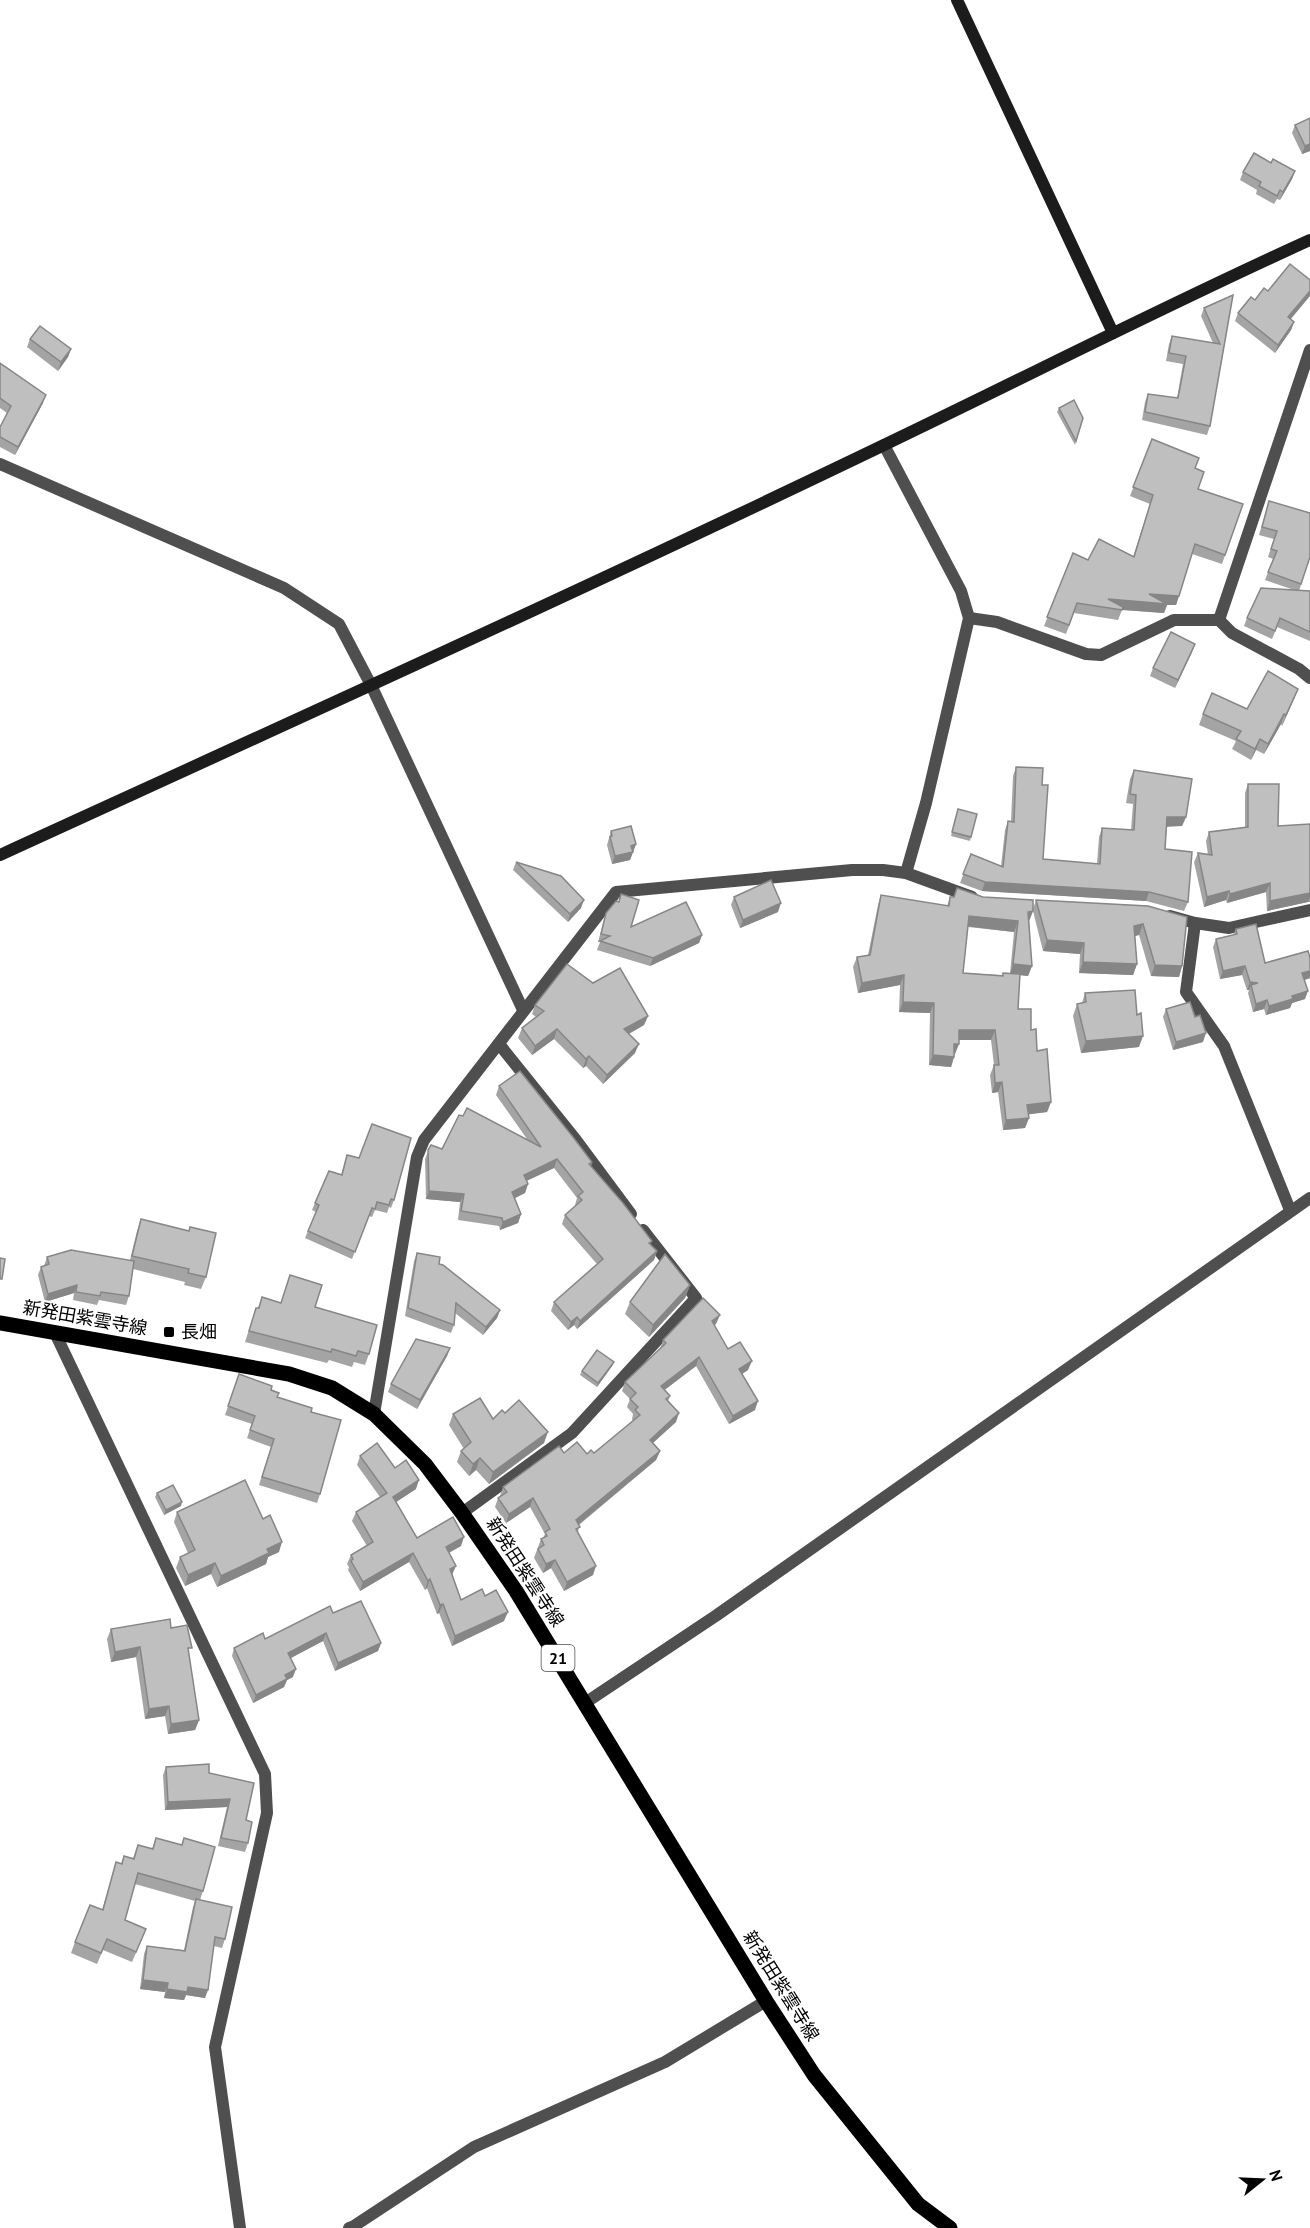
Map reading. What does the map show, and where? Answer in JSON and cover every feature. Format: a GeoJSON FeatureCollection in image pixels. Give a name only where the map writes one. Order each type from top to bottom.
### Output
{"type":"FeatureCollection","features":[{"type":"Feature","properties":{"kind":"main road","name":"新発田紫雲寺線"},"geometry":{"type":"LineString","coordinates":[[0,1323],[289,1374],[332,1388],[374,1414],[425,1464],[516,1591],[766,2001],[814,2075],[918,2204],[950,2228]]}},
{"type":"Feature","properties":{"kind":"street"},"geometry":{"type":"LineString","coordinates":[[957,0],[1113,333]]}},
{"type":"Feature","properties":{"kind":"street"},"geometry":{"type":"LineString","coordinates":[[0,855],[371,685],[884,445],[1310,240]]}},
{"type":"Feature","properties":{"kind":"street"},"geometry":{"type":"LineString","coordinates":[[1219,620],[1310,350]]}},
{"type":"Feature","properties":{"kind":"street"},"geometry":{"type":"LineString","coordinates":[[884,445],[961,591],[969,618],[926,803],[906,873]]}},
{"type":"Feature","properties":{"kind":"street"},"geometry":{"type":"LineString","coordinates":[[0,464],[284,588],[339,624],[371,685],[523,1010]]}},
{"type":"Feature","properties":{"kind":"street"},"geometry":{"type":"LineString","coordinates":[[969,618],[997,622],[1086,654],[1101,655],[1174,620],[1219,620],[1232,633],[1299,669],[1310,678]]}},
{"type":"Feature","properties":{"kind":"street"},"geometry":{"type":"LineString","coordinates":[[374,1414],[417,1157],[424,1140],[616,892],[852,870],[883,870],[906,873],[980,899]]}},
{"type":"Feature","properties":{"kind":"street"},"geometry":{"type":"LineString","coordinates":[[1155,912],[1195,923],[1228,928],[1310,910]]}},
{"type":"Feature","properties":{"kind":"street"},"geometry":{"type":"LineString","coordinates":[[1195,923],[1186,992],[1224,1046],[1290,1210]]}},
{"type":"Feature","properties":{"kind":"street"},"geometry":{"type":"LineString","coordinates":[[462,1513],[572,1433],[696,1298],[576,1140],[499,1044]]}},
{"type":"Feature","properties":{"kind":"street"},"geometry":{"type":"LineString","coordinates":[[585,1702],[717,1615],[1310,1198]]}},
{"type":"Feature","properties":{"kind":"street"},"geometry":{"type":"LineString","coordinates":[[55,1334],[265,1774],[267,1813],[215,2047],[240,2228]]}},
{"type":"Feature","properties":{"kind":"street"},"geometry":{"type":"LineString","coordinates":[[349,2228],[474,2147],[665,2062],[766,2001]]}},
{"type":"Feature","properties":{"kind":"building"},"geometry":{"type":"Polygon","coordinates":[[[1310,118],[1310,144],[1305,146],[1295,125],[1310,118]]]}},
{"type":"Feature","properties":{"kind":"building"},"geometry":{"type":"Polygon","coordinates":[[[1254,153],[1271,163],[1273,159],[1295,171],[1283,192],[1280,190],[1277,196],[1259,186],[1261,182],[1243,172],[1254,153]]]}},
{"type":"Feature","properties":{"kind":"building"},"geometry":{"type":"Polygon","coordinates":[[[1290,264],[1310,280],[1310,291],[1288,317],[1294,322],[1278,345],[1238,313],[1251,297],[1255,300],[1264,288],[1268,291],[1290,264]]]}},
{"type":"Feature","properties":{"kind":"building"},"geometry":{"type":"Polygon","coordinates":[[[1233,295],[1210,426],[1145,412],[1148,394],[1178,398],[1186,356],[1169,353],[1172,336],[1220,344],[1204,308],[1233,295]]]}},
{"type":"Feature","properties":{"kind":"building"},"geometry":{"type":"Polygon","coordinates":[[[40,326],[71,349],[61,362],[30,339],[40,326]]]}},
{"type":"Feature","properties":{"kind":"building"},"geometry":{"type":"Polygon","coordinates":[[[0,363],[46,395],[18,447],[0,437],[0,427],[11,406],[0,398],[0,363]]]}},
{"type":"Feature","properties":{"kind":"building"},"geometry":{"type":"Polygon","coordinates":[[[1074,400],[1083,418],[1076,441],[1059,408],[1074,400]]]}},
{"type":"Feature","properties":{"kind":"building"},"geometry":{"type":"Polygon","coordinates":[[[1152,439],[1199,458],[1195,468],[1204,472],[1198,489],[1243,504],[1225,555],[1195,544],[1179,596],[1149,594],[1167,604],[1108,599],[1123,607],[1122,610],[1077,603],[1069,625],[1047,617],[1073,553],[1088,560],[1099,539],[1134,557],[1153,495],[1133,487],[1152,439]]]}},
{"type":"Feature","properties":{"kind":"building"},"geometry":{"type":"Polygon","coordinates":[[[1269,501],[1310,513],[1310,557],[1301,584],[1268,572],[1277,551],[1271,549],[1277,531],[1262,527],[1269,501]]]}},
{"type":"Feature","properties":{"kind":"building"},"geometry":{"type":"Polygon","coordinates":[[[1261,588],[1310,591],[1310,632],[1280,618],[1275,631],[1247,618],[1261,588]]]}},
{"type":"Feature","properties":{"kind":"building"},"geometry":{"type":"Polygon","coordinates":[[[1171,632],[1195,644],[1178,680],[1153,668],[1171,632]]]}},
{"type":"Feature","properties":{"kind":"building"},"geometry":{"type":"Polygon","coordinates":[[[1268,671],[1298,689],[1286,715],[1284,714],[1268,744],[1260,739],[1255,749],[1236,739],[1241,731],[1203,714],[1212,693],[1247,709],[1268,671]]]}},
{"type":"Feature","properties":{"kind":"building"},"geometry":{"type":"Polygon","coordinates":[[[1016,767],[1043,768],[1042,785],[1048,785],[1043,859],[1100,864],[1102,828],[1134,830],[1136,795],[1130,794],[1134,770],[1192,779],[1186,817],[1167,817],[1165,849],[1192,852],[1188,902],[1149,892],[985,882],[963,874],[971,854],[1003,867],[1008,821],[1014,822],[1016,767]]]}},
{"type":"Feature","properties":{"kind":"building"},"geometry":{"type":"Polygon","coordinates":[[[1248,784],[1279,784],[1278,826],[1310,824],[1310,893],[1270,901],[1270,883],[1230,894],[1229,891],[1207,897],[1198,853],[1212,855],[1209,832],[1248,827],[1248,784]]]}},
{"type":"Feature","properties":{"kind":"building"},"geometry":{"type":"Polygon","coordinates":[[[958,809],[977,814],[971,837],[952,832],[958,809]]]}},
{"type":"Feature","properties":{"kind":"building"},"geometry":{"type":"Polygon","coordinates":[[[631,826],[636,844],[631,846],[633,852],[615,856],[610,837],[612,836],[611,831],[631,826]]]}},
{"type":"Feature","properties":{"kind":"building"},"geometry":{"type":"Polygon","coordinates":[[[516,862],[561,876],[584,900],[570,914],[516,862]]]}},
{"type":"Feature","properties":{"kind":"building"},"geometry":{"type":"Polygon","coordinates":[[[771,880],[781,903],[743,920],[734,897],[771,880]]]}},
{"type":"Feature","properties":{"kind":"building"},"geometry":{"type":"Polygon","coordinates":[[[957,888],[983,897],[1033,900],[1033,911],[1028,912],[1032,966],[1013,964],[1018,921],[969,916],[963,973],[1003,976],[1003,973],[1020,974],[1018,1009],[1031,1009],[1031,1030],[1036,1029],[1037,1051],[1047,1049],[1051,1102],[1027,1105],[1029,1118],[1006,1120],[1002,1082],[995,1083],[994,1065],[999,1065],[995,1030],[959,1030],[959,1044],[954,1044],[954,1057],[933,1055],[934,1003],[903,1002],[904,975],[862,983],[857,957],[870,955],[881,895],[949,906],[950,897],[954,897],[957,888]]]}},
{"type":"Feature","properties":{"kind":"building"},"geometry":{"type":"Polygon","coordinates":[[[621,894],[639,900],[631,927],[686,902],[702,935],[653,958],[600,941],[610,936],[601,934],[606,913],[616,901],[619,902],[621,894]]]}},
{"type":"Feature","properties":{"kind":"building"},"geometry":{"type":"Polygon","coordinates":[[[1036,900],[1148,906],[1187,917],[1182,966],[1155,965],[1143,924],[1134,926],[1137,964],[1083,962],[1084,943],[1047,940],[1036,900]]]}},
{"type":"Feature","properties":{"kind":"building"},"geometry":{"type":"Polygon","coordinates":[[[1256,924],[1265,963],[1308,951],[1310,971],[1302,973],[1308,991],[1292,996],[1293,999],[1269,1006],[1267,1000],[1256,1004],[1251,985],[1258,983],[1250,982],[1245,966],[1223,971],[1216,939],[1237,934],[1236,929],[1256,924]]]}},
{"type":"Feature","properties":{"kind":"building"},"geometry":{"type":"Polygon","coordinates":[[[567,964],[593,983],[620,968],[648,1016],[624,1029],[639,1044],[607,1075],[589,1056],[586,1059],[557,1029],[535,1046],[522,1028],[544,1011],[535,1005],[567,964]]]}},
{"type":"Feature","properties":{"kind":"building"},"geometry":{"type":"Polygon","coordinates":[[[1135,990],[1137,1015],[1141,1013],[1143,1036],[1086,1041],[1077,1004],[1086,1002],[1085,993],[1135,990]]]}},
{"type":"Feature","properties":{"kind":"building"},"geometry":{"type":"Polygon","coordinates":[[[1190,1002],[1195,1017],[1200,1015],[1206,1033],[1176,1042],[1166,1009],[1190,1002]]]}},
{"type":"Feature","properties":{"kind":"building"},"geometry":{"type":"Polygon","coordinates":[[[520,1071],[573,1137],[592,1162],[589,1164],[623,1203],[652,1241],[649,1243],[657,1251],[580,1321],[577,1317],[571,1322],[554,1302],[603,1259],[565,1215],[582,1200],[578,1196],[583,1192],[557,1159],[524,1175],[528,1184],[512,1192],[521,1214],[503,1222],[502,1218],[461,1211],[464,1194],[429,1191],[428,1150],[431,1145],[442,1149],[459,1115],[463,1116],[467,1108],[541,1147],[499,1086],[520,1071]]]}},
{"type":"Feature","properties":{"kind":"building"},"geometry":{"type":"Polygon","coordinates":[[[372,1124],[411,1138],[394,1200],[391,1199],[389,1205],[377,1202],[375,1209],[372,1208],[355,1252],[308,1231],[319,1205],[315,1203],[329,1171],[342,1175],[347,1155],[359,1158],[372,1124]]]}},
{"type":"Feature","properties":{"kind":"building"},"geometry":{"type":"Polygon","coordinates":[[[141,1219],[189,1231],[190,1227],[216,1233],[206,1277],[188,1273],[189,1269],[132,1256],[141,1219]]]}},
{"type":"Feature","properties":{"kind":"building"},"geometry":{"type":"Polygon","coordinates":[[[71,1250],[134,1261],[129,1296],[101,1292],[100,1296],[76,1292],[77,1285],[48,1294],[41,1267],[49,1264],[47,1257],[71,1250]]]}},
{"type":"Feature","properties":{"kind":"building"},"geometry":{"type":"Polygon","coordinates":[[[417,1253],[440,1257],[439,1264],[500,1310],[486,1327],[456,1303],[454,1325],[408,1308],[417,1253]]]}},
{"type":"Feature","properties":{"kind":"building"},"geometry":{"type":"Polygon","coordinates":[[[665,1254],[690,1285],[653,1325],[630,1302],[665,1254]]]}},
{"type":"Feature","properties":{"kind":"building"},"geometry":{"type":"Polygon","coordinates":[[[0,1258],[5,1259],[2,1279],[0,1279],[0,1258]]]}},
{"type":"Feature","properties":{"kind":"building"},"geometry":{"type":"Polygon","coordinates":[[[290,1275],[322,1285],[315,1307],[377,1325],[369,1354],[358,1351],[356,1356],[332,1349],[331,1352],[249,1331],[262,1297],[281,1303],[290,1275]]]}},
{"type":"Feature","properties":{"kind":"building"},"geometry":{"type":"Polygon","coordinates":[[[703,1298],[720,1315],[712,1321],[728,1349],[740,1342],[752,1361],[739,1369],[758,1401],[733,1416],[699,1357],[661,1386],[670,1396],[666,1399],[679,1413],[650,1440],[660,1451],[576,1520],[580,1527],[576,1529],[596,1566],[567,1582],[555,1560],[546,1564],[538,1549],[544,1545],[541,1539],[547,1536],[545,1532],[550,1529],[533,1498],[509,1514],[498,1498],[507,1492],[503,1487],[559,1446],[564,1453],[577,1442],[587,1454],[591,1450],[594,1453],[640,1415],[635,1410],[638,1407],[630,1399],[636,1393],[625,1382],[666,1343],[663,1340],[703,1298]]]}},
{"type":"Feature","properties":{"kind":"building"},"geometry":{"type":"Polygon","coordinates":[[[416,1339],[450,1348],[420,1400],[391,1384],[416,1339]]]}},
{"type":"Feature","properties":{"kind":"building"},"geometry":{"type":"Polygon","coordinates":[[[597,1350],[614,1362],[598,1383],[582,1371],[597,1350]]]}},
{"type":"Feature","properties":{"kind":"building"},"geometry":{"type":"Polygon","coordinates":[[[239,1374],[272,1386],[271,1390],[279,1393],[277,1397],[312,1408],[311,1412],[341,1420],[320,1494],[262,1477],[274,1439],[250,1430],[255,1416],[228,1406],[239,1374]]]}},
{"type":"Feature","properties":{"kind":"building"},"geometry":{"type":"Polygon","coordinates":[[[480,1398],[493,1419],[502,1410],[505,1413],[519,1400],[548,1432],[493,1472],[480,1458],[473,1464],[461,1451],[471,1442],[453,1414],[480,1398]]]}},
{"type":"Feature","properties":{"kind":"building"},"geometry":{"type":"Polygon","coordinates":[[[377,1443],[395,1468],[406,1460],[419,1480],[393,1497],[417,1538],[453,1517],[464,1537],[446,1547],[456,1566],[450,1569],[461,1600],[482,1589],[485,1596],[496,1590],[508,1612],[455,1636],[443,1604],[440,1605],[430,1579],[428,1581],[413,1553],[363,1582],[351,1561],[353,1559],[351,1555],[373,1542],[356,1512],[387,1493],[360,1456],[377,1443]]]}},
{"type":"Feature","properties":{"kind":"building"},"geometry":{"type":"Polygon","coordinates":[[[245,1480],[263,1519],[270,1515],[282,1542],[267,1549],[269,1553],[221,1576],[215,1563],[188,1575],[180,1557],[195,1550],[177,1512],[245,1480]]]}},
{"type":"Feature","properties":{"kind":"building"},"geometry":{"type":"Polygon","coordinates":[[[173,1485],[182,1502],[166,1510],[157,1493],[173,1485]]]}},
{"type":"Feature","properties":{"kind":"building"},"geometry":{"type":"Polygon","coordinates":[[[361,1601],[381,1643],[338,1663],[326,1633],[288,1653],[296,1669],[285,1675],[287,1679],[256,1695],[234,1648],[263,1633],[265,1639],[330,1606],[333,1613],[361,1601]]]}},
{"type":"Feature","properties":{"kind":"building"},"geometry":{"type":"Polygon","coordinates":[[[170,1619],[171,1628],[187,1625],[192,1648],[188,1648],[199,1720],[171,1724],[169,1706],[149,1709],[140,1647],[115,1652],[111,1629],[170,1619]]]}},
{"type":"Feature","properties":{"kind":"building"},"geometry":{"type":"Polygon","coordinates":[[[209,1764],[209,1773],[254,1783],[246,1820],[252,1822],[248,1843],[221,1838],[230,1799],[168,1802],[166,1767],[209,1764]]]}},
{"type":"Feature","properties":{"kind":"building"},"geometry":{"type":"Polygon","coordinates":[[[156,1838],[182,1845],[184,1838],[215,1847],[203,1891],[138,1873],[125,1920],[146,1929],[136,1952],[107,1939],[101,1953],[75,1942],[90,1905],[103,1910],[116,1862],[122,1864],[124,1856],[134,1859],[138,1845],[153,1849],[156,1838]]]}},
{"type":"Feature","properties":{"kind":"building"},"geometry":{"type":"Polygon","coordinates":[[[196,1899],[232,1907],[225,1939],[215,1937],[208,1990],[188,1987],[187,1992],[167,1989],[168,1983],[143,1980],[147,1946],[185,1951],[196,1899]]]}},
{"type":"Feature","properties":{"kind":"place","name":"長畑"},"geometry":{"type":"Point","coordinates":[169,1332]}}]}
